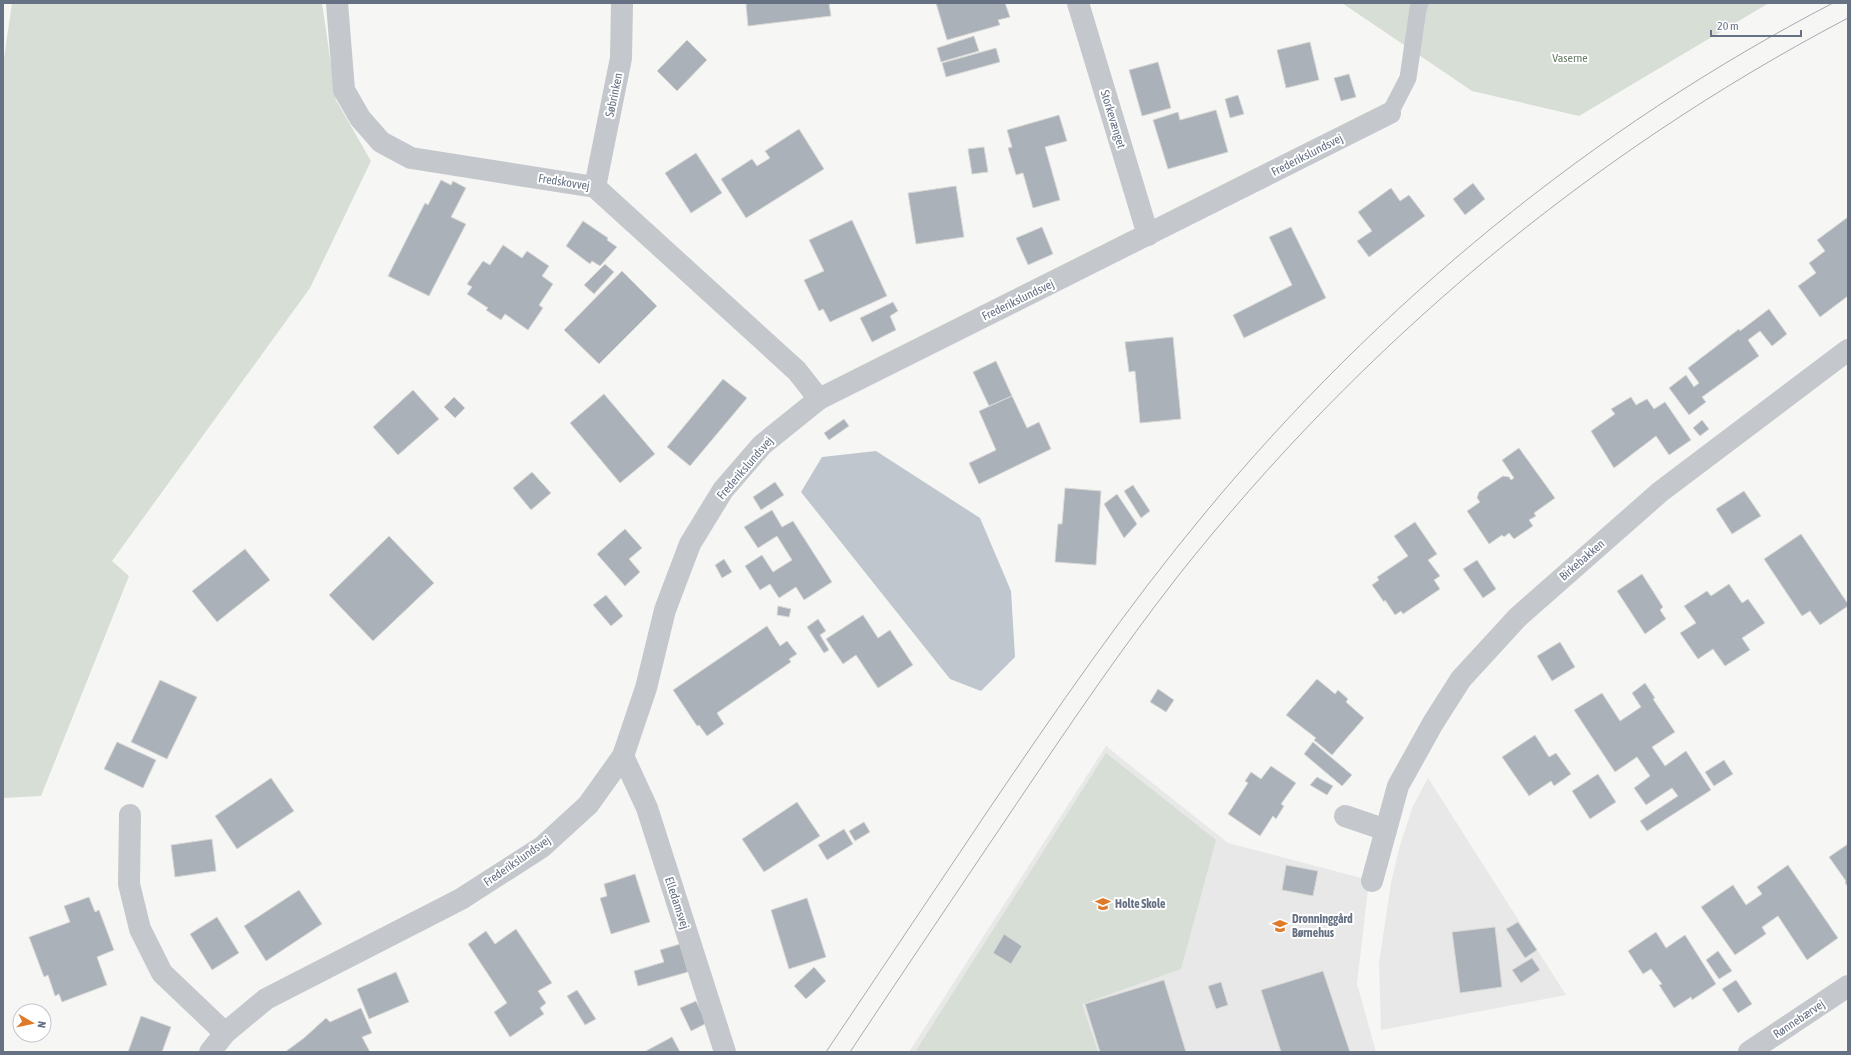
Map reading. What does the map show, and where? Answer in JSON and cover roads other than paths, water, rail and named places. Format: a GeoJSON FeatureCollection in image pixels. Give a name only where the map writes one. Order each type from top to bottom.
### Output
{"type":"FeatureCollection","features":[{"type":"Feature","properties":{"kind":"street","name":"Fredskovvej"},"geometry":{"type":"LineString","coordinates":[[337,3],[344,90],[360,118],[381,142],[411,158],[595,187],[797,371],[819,399]]}},
{"type":"Feature","properties":{"kind":"street","name":"Søbrinken"},"geometry":{"type":"LineString","coordinates":[[595,187],[621,58],[622,3]]}},
{"type":"Feature","properties":{"kind":"street","name":"Storkevænget"},"geometry":{"type":"LineString","coordinates":[[1078,3],[1148,235]]}},
{"type":"Feature","properties":{"kind":"street","name":"Frederikslundsvej"},"geometry":{"type":"LineString","coordinates":[[210,1052],[225,1033],[266,999],[461,899],[542,847],[588,805],[622,756],[646,688],[664,610],[690,544],[723,490],[762,445],[819,399],[1390,113]]}},
{"type":"Feature","properties":{"kind":"street","name":"Birkebakken"},"geometry":{"type":"LineString","coordinates":[[1372,881],[1398,786],[1432,723],[1462,679],[1518,617],[1660,492],[1848,350]]}},
{"type":"Feature","properties":{"kind":"street","name":"Elledamsvej"},"geometry":{"type":"LineString","coordinates":[[622,756],[647,808],[725,1052]]}},
{"type":"Feature","properties":{"kind":"street"},"geometry":{"type":"LineString","coordinates":[[130,815],[129,884],[140,929],[162,973],[225,1033]]}},
{"type":"Feature","properties":{"kind":"street"},"geometry":{"type":"LineString","coordinates":[[1345,816],[1386,830]]}},
{"type":"Feature","properties":{"kind":"street","name":"Rønnebærvej"},"geometry":{"type":"LineString","coordinates":[[1750,1052],[1848,986]]}},
{"type":"Feature","properties":{"kind":"lane","name":"Frederikslundsvej"},"geometry":{"type":"LineString","coordinates":[[1390,113],[1408,78],[1420,3]]}},
{"type":"Feature","properties":{"kind":"tram line"},"geometry":{"type":"LineString","coordinates":[[826,1052],[1065,698],[1147,585],[1205,513],[1272,436],[1342,363],[1416,293],[1494,226],[1574,164],[1658,106],[1744,52],[1833,3]]}},
{"type":"Feature","properties":{"kind":"tram line"},"geometry":{"type":"LineString","coordinates":[[850,1052],[1056,745],[1136,631],[1178,576],[1249,491],[1323,411],[1402,334],[1484,262],[1570,194],[1659,130],[1752,72],[1848,18]]}},
{"type":"Feature","properties":{"kind":"place","name":"Holte Skole"},"geometry":{"type":"Point","coordinates":[1103,904]}},
{"type":"Feature","properties":{"kind":"place","name":"Dronninggård Børnehus"},"geometry":{"type":"Point","coordinates":[1280,926]}},
{"type":"Feature","properties":{"kind":"park label","name":"Vaserne"},"geometry":{"type":"Point","coordinates":[1570,58]}}]}
